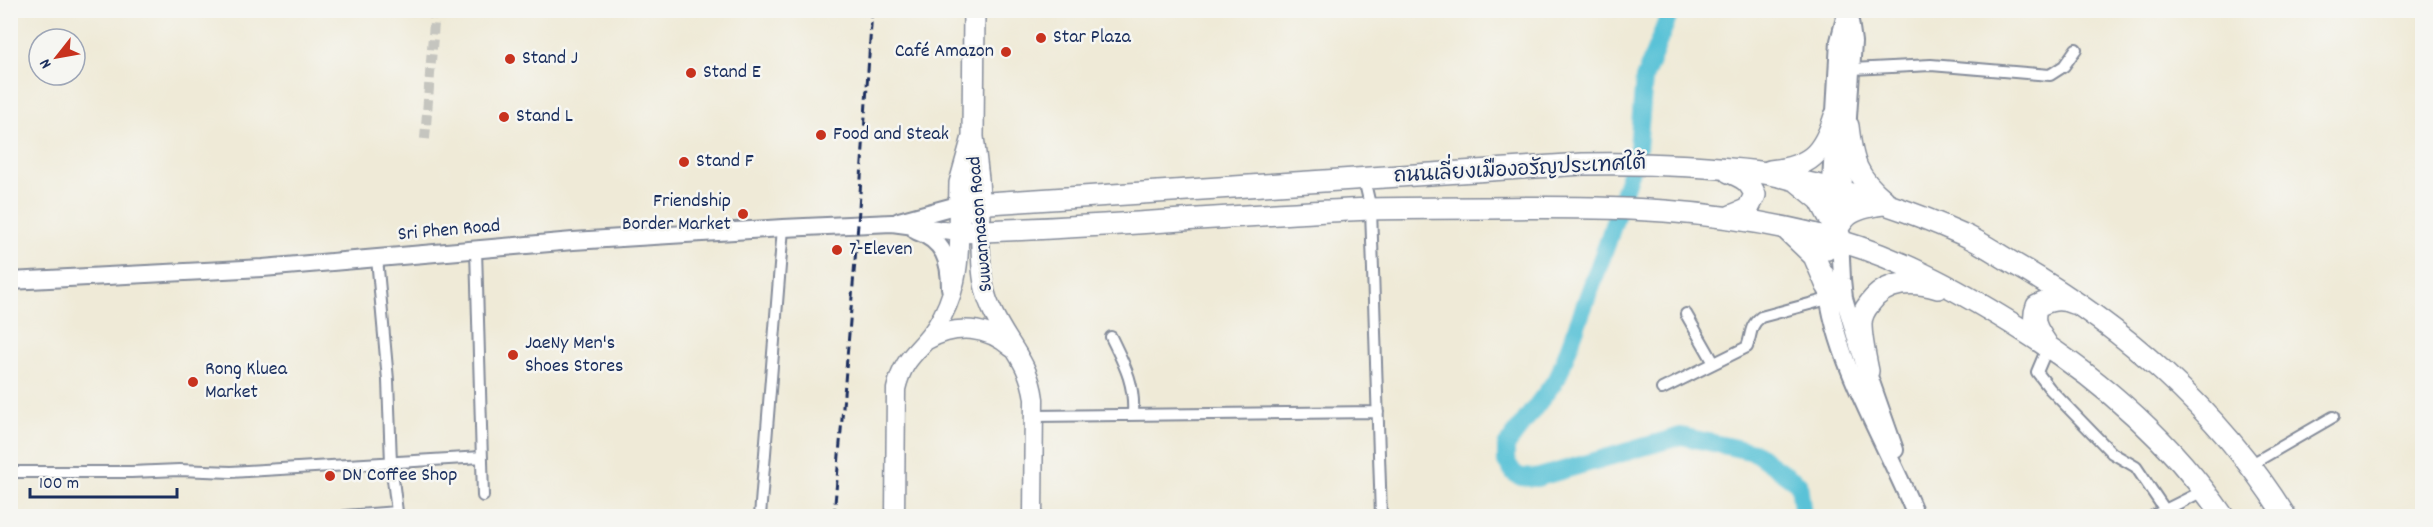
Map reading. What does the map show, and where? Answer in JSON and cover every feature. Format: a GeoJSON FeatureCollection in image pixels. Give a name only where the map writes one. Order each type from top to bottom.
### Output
{"type":"FeatureCollection","features":[{"type":"Feature","properties":{"kind":"highway","name":"Suwannason Road"},"geometry":{"type":"LineString","coordinates":[[974,10],[973,137],[980,231]]}},
{"type":"Feature","properties":{"kind":"highway"},"geometry":{"type":"LineString","coordinates":[[1760,172],[1785,170],[1803,164],[1824,145],[1841,121]]}},
{"type":"Feature","properties":{"kind":"highway"},"geometry":{"type":"LineString","coordinates":[[1841,121],[1860,177],[1888,206]]}},
{"type":"Feature","properties":{"kind":"highway","name":"Suwannason Road"},"geometry":{"type":"LineString","coordinates":[[959,232],[960,183],[973,137]]}},
{"type":"Feature","properties":{"kind":"highway","name":"ถนนเลี่ยงเมืองอรัญประเทศใต้"},"geometry":{"type":"LineString","coordinates":[[958,205],[1583,164],[1687,166],[1760,172],[1795,180],[1835,220],[1872,252],[1921,272],[2048,346],[2113,396],[2163,440],[2205,490],[2223,516]]}},
{"type":"Feature","properties":{"kind":"highway"},"geometry":{"type":"LineString","coordinates":[[1723,169],[1743,178],[1751,185],[1755,195],[1748,209],[1731,216]]}},
{"type":"Feature","properties":{"kind":"highway"},"geometry":{"type":"LineString","coordinates":[[1795,180],[1820,200],[1835,220],[1864,207],[1888,206]]}},
{"type":"Feature","properties":{"kind":"highway","name":"ถนนเลี่ยงเมืองอรัญประเทศใต้"},"geometry":{"type":"LineString","coordinates":[[959,232],[1371,209],[1572,207],[1731,216],[1792,230],[1888,206],[1964,234],[2034,275],[2140,351],[2198,405],[2250,465],[2284,516]]}},
{"type":"Feature","properties":{"kind":"highway"},"geometry":{"type":"LineString","coordinates":[[1792,230],[1814,256],[1827,292]]}},
{"type":"Feature","properties":{"kind":"highway"},"geometry":{"type":"LineString","coordinates":[[1868,371],[1861,323],[1866,308],[1875,296],[1887,287],[1899,283],[1930,286],[1964,296]]}},
{"type":"Feature","properties":{"kind":"highway"},"geometry":{"type":"LineString","coordinates":[[2048,346],[2036,329],[2033,316],[2037,306],[2049,300],[2063,299],[2080,306]]}},
{"type":"Feature","properties":{"kind":"main road"},"geometry":{"type":"LineString","coordinates":[[1841,121],[1852,69],[1853,42],[1848,10]]}},
{"type":"Feature","properties":{"kind":"main road"},"geometry":{"type":"LineString","coordinates":[[1848,10],[1839,41],[1841,121],[1835,220],[1827,292],[1842,348],[1859,392],[1913,510]]}},
{"type":"Feature","properties":{"kind":"main road","name":"Sri Phen Road"},"geometry":{"type":"LineString","coordinates":[[892,223],[958,205]]}},
{"type":"Feature","properties":{"kind":"main road"},"geometry":{"type":"LineString","coordinates":[[1835,220],[1844,298],[1888,426],[1913,510]]}},
{"type":"Feature","properties":{"kind":"main road"},"geometry":{"type":"LineString","coordinates":[[892,223],[932,237],[944,252],[950,270],[951,298]]}},
{"type":"Feature","properties":{"kind":"main road","name":"Sri Phen Road"},"geometry":{"type":"LineString","coordinates":[[10,281],[263,268],[783,228],[892,223],[959,232]]}},
{"type":"Feature","properties":{"kind":"main road","name":"Suwannason Road"},"geometry":{"type":"LineString","coordinates":[[980,231],[984,290],[992,311],[1025,364],[1032,381],[1033,516]]}},
{"type":"Feature","properties":{"kind":"main road","name":"Suwannason Road"},"geometry":{"type":"LineString","coordinates":[[895,516],[896,389],[906,362],[936,327],[951,298],[958,273],[959,232]]}},
{"type":"Feature","properties":{"kind":"main road"},"geometry":{"type":"LineString","coordinates":[[923,343],[940,333],[965,329],[987,333],[1003,341],[1017,352]]}},
{"type":"Feature","properties":{"kind":"street"},"geometry":{"type":"LineString","coordinates":[[1852,69],[1931,65],[2050,75],[2064,66],[2076,49]]}},
{"type":"Feature","properties":{"kind":"street"},"geometry":{"type":"LineString","coordinates":[[1364,179],[1371,209],[1381,516]]}},
{"type":"Feature","properties":{"kind":"street"},"geometry":{"type":"LineString","coordinates":[[760,516],[783,228]]}},
{"type":"Feature","properties":{"kind":"street"},"geometry":{"type":"LineString","coordinates":[[476,250],[483,496]]}},
{"type":"Feature","properties":{"kind":"street"},"geometry":{"type":"LineString","coordinates":[[345,516],[397,512],[391,463],[388,380],[376,258]]}},
{"type":"Feature","properties":{"kind":"street"},"geometry":{"type":"LineString","coordinates":[[1662,389],[1747,346],[1750,329],[1761,316],[1827,292]]}},
{"type":"Feature","properties":{"kind":"street"},"geometry":{"type":"LineString","coordinates":[[1686,314],[1714,363]]}},
{"type":"Feature","properties":{"kind":"street"},"geometry":{"type":"LineString","coordinates":[[1111,337],[1131,382],[1134,395],[1133,414]]}},
{"type":"Feature","properties":{"kind":"street"},"geometry":{"type":"LineString","coordinates":[[2048,346],[2037,372],[2050,389],[2112,453],[2136,467],[2165,510]]}},
{"type":"Feature","properties":{"kind":"street"},"geometry":{"type":"LineString","coordinates":[[1033,416],[1378,412]]}},
{"type":"Feature","properties":{"kind":"street"},"geometry":{"type":"LineString","coordinates":[[2250,465],[2333,417]]}},
{"type":"Feature","properties":{"kind":"street"},"geometry":{"type":"LineString","coordinates":[[10,472],[178,470],[231,472],[482,458]]}},
{"type":"Feature","properties":{"kind":"street"},"geometry":{"type":"LineString","coordinates":[[2153,516],[2205,490]]}},
{"type":"Feature","properties":{"kind":"waterway"},"geometry":{"type":"LineString","coordinates":[[1671,10],[1644,79],[1638,148],[1607,244],[1558,377],[1506,446],[1506,461],[1514,473],[1521,477],[1536,478],[1681,436],[1754,452],[1799,484],[1803,516]]}},
{"type":"Feature","properties":{"kind":"tunnel"},"geometry":{"type":"LineString","coordinates":[[425,139],[435,10]]}},
{"type":"Feature","properties":{"kind":"railway"},"geometry":{"type":"LineString","coordinates":[[834,516],[858,224],[872,10]]}},
{"type":"Feature","properties":{"kind":"place","name":"Star Plaza"},"geometry":{"type":"Point","coordinates":[1041,38]}},
{"type":"Feature","properties":{"kind":"place","name":"Café Amazon"},"geometry":{"type":"Point","coordinates":[1006,52]}},
{"type":"Feature","properties":{"kind":"place","name":"Stand J"},"geometry":{"type":"Point","coordinates":[510,59]}},
{"type":"Feature","properties":{"kind":"place","name":"Stand E"},"geometry":{"type":"Point","coordinates":[691,73]}},
{"type":"Feature","properties":{"kind":"place","name":"Stand L"},"geometry":{"type":"Point","coordinates":[504,117]}},
{"type":"Feature","properties":{"kind":"place","name":"Food and Steak"},"geometry":{"type":"Point","coordinates":[821,135]}},
{"type":"Feature","properties":{"kind":"place","name":"Stand F"},"geometry":{"type":"Point","coordinates":[684,162]}},
{"type":"Feature","properties":{"kind":"place","name":"Friendship Border Market"},"geometry":{"type":"Point","coordinates":[743,214]}},
{"type":"Feature","properties":{"kind":"place","name":"7-Eleven"},"geometry":{"type":"Point","coordinates":[837,250]}},
{"type":"Feature","properties":{"kind":"place","name":"JaeNy Men's Shoes Stores"},"geometry":{"type":"Point","coordinates":[513,355]}},
{"type":"Feature","properties":{"kind":"place","name":"Rong Kluea Market"},"geometry":{"type":"Point","coordinates":[193,382]}},
{"type":"Feature","properties":{"kind":"place","name":"DN Coffee Shop"},"geometry":{"type":"Point","coordinates":[330,476]}}]}
